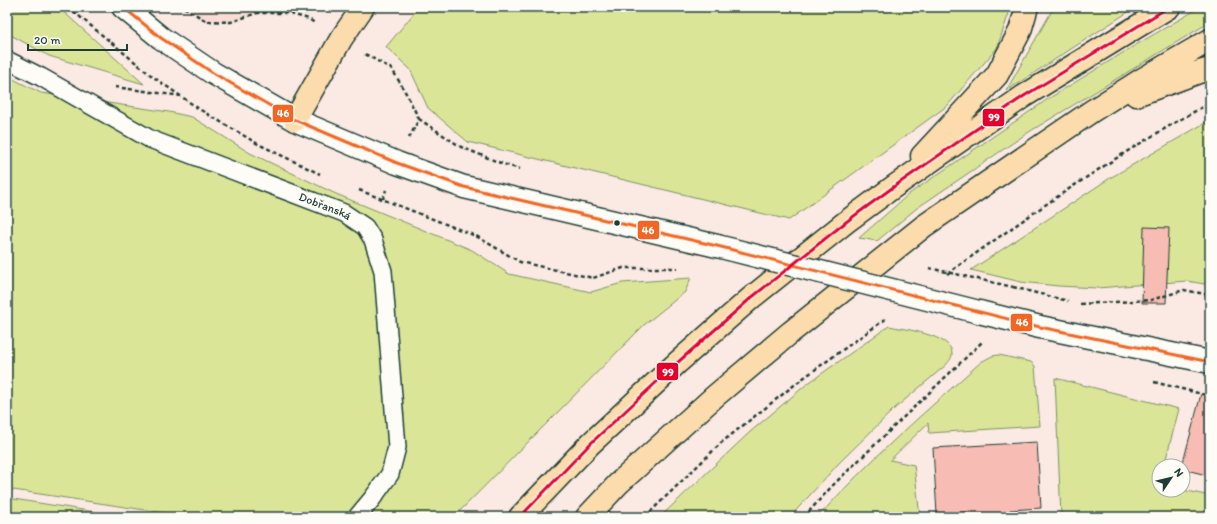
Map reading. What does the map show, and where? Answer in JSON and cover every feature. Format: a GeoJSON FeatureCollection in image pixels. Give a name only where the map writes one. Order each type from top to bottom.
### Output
{"type":"FeatureCollection","features":[{"type":"Feature","properties":{"kind":"main road"},"geometry":{"type":"LineString","coordinates":[[295,120],[341,39],[363,7]]}},
{"type":"Feature","properties":{"kind":"main road"},"geometry":{"type":"LineString","coordinates":[[892,188],[997,75],[1020,31],[1027,7]]}},
{"type":"Feature","properties":{"kind":"main road"},"geometry":{"type":"LineString","coordinates":[[520,517],[590,444],[677,363],[751,298],[846,222],[1024,96],[1169,7]]}},
{"type":"Feature","properties":{"kind":"main road"},"geometry":{"type":"LineString","coordinates":[[587,517],[625,477],[714,397],[791,332],[924,226],[1092,111],[1141,80],[1210,40]]}},
{"type":"Feature","properties":{"kind":"main road"},"geometry":{"type":"LineString","coordinates":[[1092,111],[1210,69]]}},
{"type":"Feature","properties":{"kind":"street"},"geometry":{"type":"LineString","coordinates":[[123,7],[161,38],[213,73],[295,120],[397,163],[464,187],[717,246],[1040,327],[1210,362]]}},
{"type":"Feature","properties":{"kind":"lane","name":"Dobřanská"},"geometry":{"type":"LineString","coordinates":[[7,60],[41,77],[150,139],[344,213],[365,227],[374,240],[383,271],[397,447],[390,474],[372,500],[357,517]]}},
{"type":"Feature","properties":{"kind":"path"},"geometry":{"type":"LineString","coordinates":[[1013,287],[1072,303]]}},
{"type":"Feature","properties":{"kind":"path"},"geometry":{"type":"LineString","coordinates":[[1080,304],[1151,300],[1184,290],[1210,295]]}},
{"type":"Feature","properties":{"kind":"path"},"geometry":{"type":"LineString","coordinates":[[804,517],[833,485],[985,339]]}},
{"type":"Feature","properties":{"kind":"shaded area"},"geometry":{"type":"Polygon","coordinates":[[[184,7],[293,7],[287,13],[257,13],[231,22],[206,21],[184,7]]]}},
{"type":"Feature","properties":{"kind":"green space"},"geometry":{"type":"Polygon","coordinates":[[[7,7],[58,7],[144,84],[49,56],[7,33],[7,7]]]}},
{"type":"Feature","properties":{"kind":"green space"},"geometry":{"type":"Polygon","coordinates":[[[419,7],[1011,7],[997,48],[947,106],[789,220],[468,142],[428,108],[410,69],[386,47],[419,7]]]}},
{"type":"Feature","properties":{"kind":"green space"},"geometry":{"type":"Polygon","coordinates":[[[1054,7],[1136,7],[1006,91],[1054,7]]]}},
{"type":"Feature","properties":{"kind":"green space"},"geometry":{"type":"Polygon","coordinates":[[[1201,7],[1210,7],[1210,22],[1029,132],[917,208],[877,241],[859,238],[909,194],[1048,99],[1201,7]]]}},
{"type":"Feature","properties":{"kind":"green space"},"geometry":{"type":"Polygon","coordinates":[[[7,76],[41,93],[169,112],[192,117],[250,153],[336,194],[472,250],[509,274],[591,292],[622,283],[691,278],[685,292],[644,325],[454,517],[191,517],[7,489],[7,76]]]}},
{"type":"Feature","properties":{"kind":"green space"},"geometry":{"type":"Polygon","coordinates":[[[1210,120],[1210,285],[1187,281],[1097,288],[1058,286],[1021,282],[971,270],[1110,178],[1210,120]]]}},
{"type":"Feature","properties":{"kind":"green space"},"geometry":{"type":"Polygon","coordinates":[[[889,326],[926,334],[945,342],[950,347],[952,354],[951,359],[946,365],[894,409],[839,463],[790,517],[660,517],[750,432],[807,384],[889,326]]]}},
{"type":"Feature","properties":{"kind":"green space"},"geometry":{"type":"Polygon","coordinates":[[[999,355],[1031,362],[1035,366],[1040,426],[929,433],[928,423],[890,460],[914,465],[920,517],[818,517],[857,476],[939,399],[981,362],[992,356],[999,355]]]}},
{"type":"Feature","properties":{"kind":"green space"},"geometry":{"type":"Polygon","coordinates":[[[1055,378],[1179,409],[1166,458],[1151,458],[1151,498],[1191,498],[1191,492],[1210,496],[1210,505],[1207,517],[1061,517],[1055,378]]]}},
{"type":"Feature","properties":{"kind":"green space"},"geometry":{"type":"Polygon","coordinates":[[[7,498],[127,517],[7,517],[7,498]]]}},
{"type":"Feature","properties":{"kind":"building"},"geometry":{"type":"Polygon","coordinates":[[[1144,227],[1169,228],[1166,303],[1142,303],[1144,227]]]}},
{"type":"Feature","properties":{"kind":"building"},"geometry":{"type":"Polygon","coordinates":[[[1201,394],[1210,396],[1210,476],[1191,471],[1191,458],[1184,458],[1201,394]]]}},
{"type":"Feature","properties":{"kind":"building"},"geometry":{"type":"Polygon","coordinates":[[[1037,442],[1041,508],[1010,510],[1011,517],[968,517],[967,512],[937,514],[933,448],[1037,442]]]}},
{"type":"Feature","properties":{"kind":"transit line","name":"46"},"geometry":{"type":"LineString","coordinates":[[123,7],[161,38],[213,73],[295,120],[397,163],[464,187],[717,246],[1040,327],[1210,362]]}},
{"type":"Feature","properties":{"kind":"transit line","name":"99"},"geometry":{"type":"LineString","coordinates":[[520,517],[590,444],[677,363],[751,298],[846,222],[1024,96],[1169,7]]}}]}
